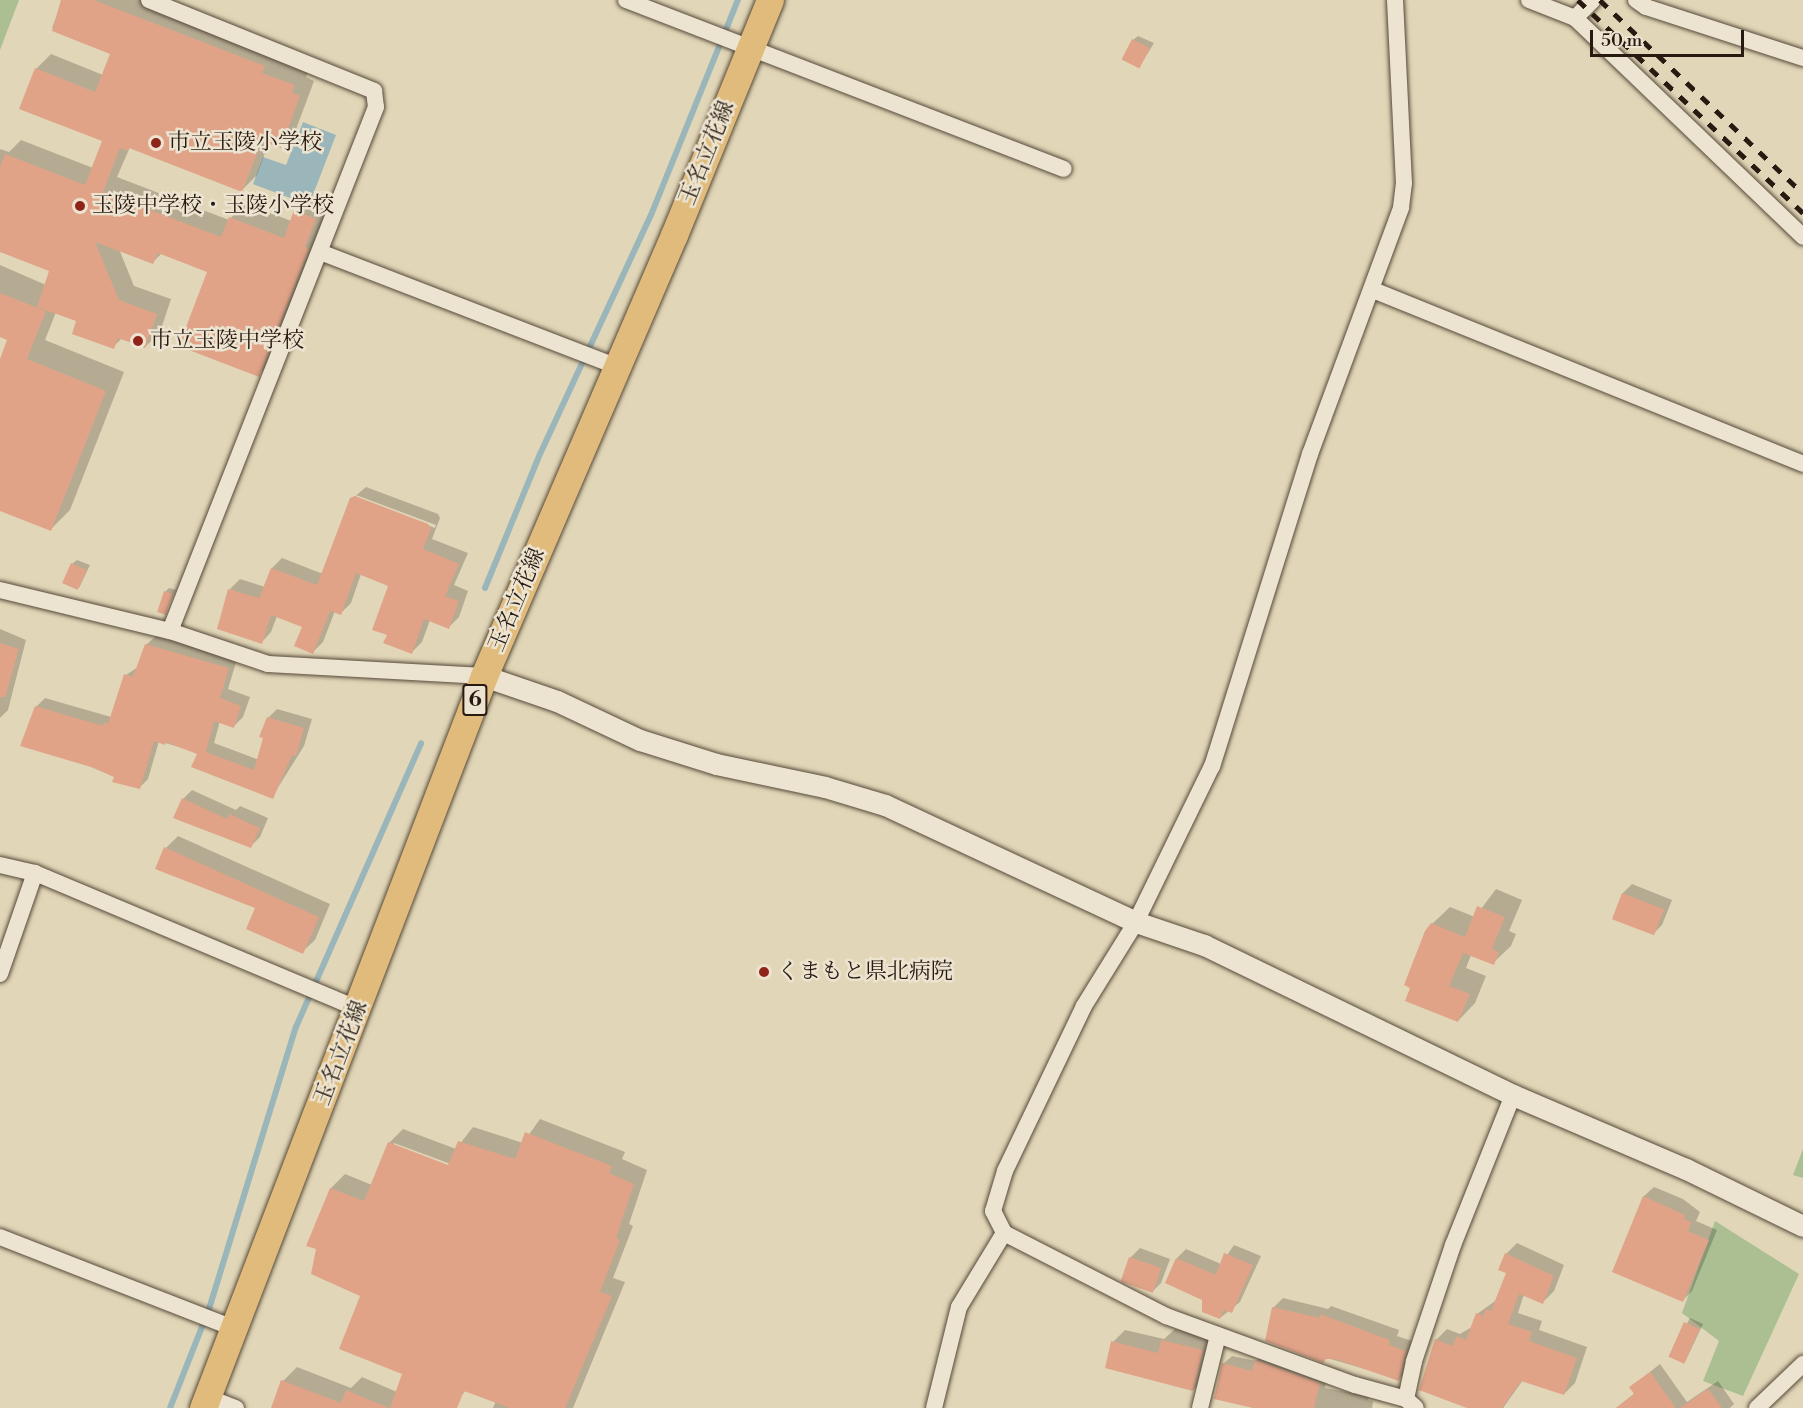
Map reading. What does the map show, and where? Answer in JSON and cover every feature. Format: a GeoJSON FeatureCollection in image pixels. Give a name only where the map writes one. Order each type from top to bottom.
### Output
{"type":"FeatureCollection","features":[{"type":"Feature","properties":{"kind":"main road","name":"玉名立花線"},"geometry":{"type":"LineString","coordinates":[[205,1402],[358,1009],[605,361],[674,235],[770,0]]}},
{"type":"Feature","properties":{"kind":"street"},"geometry":{"type":"LineString","coordinates":[[149,0],[374,91],[376,107],[320,252],[241,442],[170,631]]}},
{"type":"Feature","properties":{"kind":"street"},"geometry":{"type":"LineString","coordinates":[[626,0],[1063,169]]}},
{"type":"Feature","properties":{"kind":"street"},"geometry":{"type":"LineString","coordinates":[[1395,0],[1404,183],[1401,208],[1310,454],[1212,766],[1136,921],[1084,1006],[1005,1171],[993,1211],[1004,1233],[1166,1316],[1411,1404],[1414,1361],[1454,1245],[1513,1095]]}},
{"type":"Feature","properties":{"kind":"street"},"geometry":{"type":"LineString","coordinates":[[1529,0],[1575,18],[1803,237]]}},
{"type":"Feature","properties":{"kind":"street"},"geometry":{"type":"LineString","coordinates":[[1575,18],[1593,0]]}},
{"type":"Feature","properties":{"kind":"street"},"geometry":{"type":"LineString","coordinates":[[1636,0],[1646,7],[1803,58]]}},
{"type":"Feature","properties":{"kind":"street"},"geometry":{"type":"LineString","coordinates":[[320,252],[605,361]]}},
{"type":"Feature","properties":{"kind":"street"},"geometry":{"type":"LineString","coordinates":[[1372,290],[1803,464]]}},
{"type":"Feature","properties":{"kind":"street"},"geometry":{"type":"LineString","coordinates":[[0,590],[170,631],[267,664],[484,676],[557,700],[640,740],[717,764],[825,787],[885,805],[1136,921],[1204,945],[1513,1095],[1676,1165],[1803,1226]]}},
{"type":"Feature","properties":{"kind":"street"},"geometry":{"type":"LineString","coordinates":[[0,865],[35,873],[358,1009]]}},
{"type":"Feature","properties":{"kind":"street"},"geometry":{"type":"LineString","coordinates":[[0,974],[35,873]]}},
{"type":"Feature","properties":{"kind":"street"},"geometry":{"type":"LineString","coordinates":[[934,1408],[959,1307],[1004,1233]]}},
{"type":"Feature","properties":{"kind":"street"},"geometry":{"type":"LineString","coordinates":[[0,1237],[233,1328]]}},
{"type":"Feature","properties":{"kind":"street"},"geometry":{"type":"LineString","coordinates":[[1200,1408],[1218,1335]]}},
{"type":"Feature","properties":{"kind":"street"},"geometry":{"type":"LineString","coordinates":[[1757,1408],[1803,1364]]}},
{"type":"Feature","properties":{"kind":"street"},"geometry":{"type":"LineString","coordinates":[[205,1402],[236,1408]]}},
{"type":"Feature","properties":{"kind":"green space"},"geometry":{"type":"Polygon","coordinates":[[[0,0],[19,0],[0,50],[0,0]]]}},
{"type":"Feature","properties":{"kind":"green space"},"geometry":{"type":"Polygon","coordinates":[[[1803,1149],[1803,1178],[1793,1175],[1803,1149]]]}},
{"type":"Feature","properties":{"kind":"green space"},"geometry":{"type":"Polygon","coordinates":[[[1715,1221],[1799,1274],[1743,1396],[1703,1381],[1719,1341],[1682,1313],[1715,1221]]]}},
{"type":"Feature","properties":{"kind":"water"},"geometry":{"type":"Polygon","coordinates":[[[303,122],[336,135],[309,205],[253,184],[263,157],[286,165],[303,122]]]}},
{"type":"Feature","properties":{"kind":"building"},"geometry":{"type":"Polygon","coordinates":[[[61,0],[94,0],[265,66],[262,73],[295,85],[292,92],[300,96],[281,148],[262,141],[242,192],[129,148],[128,151],[120,148],[103,192],[221,237],[229,217],[284,238],[294,210],[316,219],[305,247],[309,248],[259,377],[189,350],[191,343],[181,340],[207,272],[158,253],[153,264],[95,242],[119,300],[157,314],[145,348],[118,338],[114,349],[72,334],[76,321],[37,307],[49,271],[0,252],[0,167],[5,154],[85,185],[102,141],[19,109],[35,68],[95,92],[110,54],[52,31],[61,0]]]}},
{"type":"Feature","properties":{"kind":"building"},"geometry":{"type":"Polygon","coordinates":[[[1132,39],[1150,48],[1139,69],[1122,59],[1132,39]]]}},
{"type":"Feature","properties":{"kind":"building"},"geometry":{"type":"Polygon","coordinates":[[[0,293],[46,311],[27,359],[106,391],[51,531],[0,511],[0,359],[7,340],[0,337],[0,293]]]}},
{"type":"Feature","properties":{"kind":"building"},"geometry":{"type":"Polygon","coordinates":[[[355,496],[428,524],[431,529],[423,549],[459,564],[445,596],[459,601],[449,629],[424,619],[412,654],[383,643],[387,635],[372,630],[388,586],[356,573],[341,615],[330,611],[313,654],[294,646],[302,627],[271,615],[262,644],[217,629],[228,589],[259,598],[271,568],[317,585],[350,498],[355,496]]]}},
{"type":"Feature","properties":{"kind":"building"},"geometry":{"type":"Polygon","coordinates":[[[71,563],[87,570],[78,590],[62,583],[71,563]]]}},
{"type":"Feature","properties":{"kind":"building"},"geometry":{"type":"Polygon","coordinates":[[[164,591],[173,594],[166,615],[157,612],[164,591]]]}},
{"type":"Feature","properties":{"kind":"building"},"geometry":{"type":"Polygon","coordinates":[[[0,643],[19,649],[5,697],[0,697],[0,643]]]}},
{"type":"Feature","properties":{"kind":"building"},"geometry":{"type":"Polygon","coordinates":[[[145,644],[229,668],[220,698],[241,706],[234,728],[214,721],[206,752],[254,770],[263,738],[259,737],[267,717],[304,728],[296,756],[292,755],[273,799],[191,767],[197,754],[166,742],[165,745],[154,741],[140,789],[112,782],[114,777],[91,767],[20,746],[35,706],[103,726],[104,722],[108,724],[124,674],[133,677],[145,644]]]}},
{"type":"Feature","properties":{"kind":"building"},"geometry":{"type":"Polygon","coordinates":[[[182,798],[227,819],[229,814],[260,828],[251,848],[173,818],[182,798]]]}},
{"type":"Feature","properties":{"kind":"building"},"geometry":{"type":"Polygon","coordinates":[[[164,847],[319,917],[303,954],[246,929],[255,908],[155,869],[164,847]]]}},
{"type":"Feature","properties":{"kind":"building"},"geometry":{"type":"Polygon","coordinates":[[[1622,893],[1664,909],[1654,935],[1612,919],[1622,893]]]}},
{"type":"Feature","properties":{"kind":"building"},"geometry":{"type":"Polygon","coordinates":[[[1477,906],[1505,917],[1492,949],[1499,952],[1494,965],[1463,953],[1449,986],[1470,994],[1458,1022],[1405,1001],[1410,988],[1404,985],[1425,931],[1431,923],[1465,937],[1477,906]]]}},
{"type":"Feature","properties":{"kind":"building"},"geometry":{"type":"Polygon","coordinates":[[[525,1132],[612,1166],[609,1173],[634,1184],[616,1238],[620,1240],[600,1292],[612,1296],[565,1408],[510,1408],[464,1391],[457,1408],[390,1408],[402,1374],[339,1349],[360,1296],[311,1274],[316,1249],[306,1246],[330,1188],[364,1201],[388,1142],[448,1165],[458,1141],[515,1159],[525,1132]]]}},
{"type":"Feature","properties":{"kind":"building"},"geometry":{"type":"Polygon","coordinates":[[[1643,1196],[1685,1215],[1684,1219],[1691,1222],[1688,1231],[1709,1240],[1683,1302],[1612,1272],[1643,1196]]]}},
{"type":"Feature","properties":{"kind":"building"},"geometry":{"type":"Polygon","coordinates":[[[1224,1253],[1253,1265],[1232,1313],[1224,1310],[1220,1319],[1202,1312],[1202,1300],[1165,1283],[1176,1258],[1216,1275],[1224,1253]]]}},
{"type":"Feature","properties":{"kind":"building"},"geometry":{"type":"Polygon","coordinates":[[[1505,1253],[1554,1276],[1543,1304],[1519,1294],[1508,1324],[1532,1332],[1529,1341],[1577,1358],[1564,1395],[1521,1381],[1502,1408],[1467,1408],[1419,1390],[1435,1339],[1452,1346],[1457,1336],[1466,1340],[1476,1313],[1483,1316],[1486,1309],[1491,1311],[1506,1273],[1498,1270],[1505,1253]]]}},
{"type":"Feature","properties":{"kind":"building"},"geometry":{"type":"Polygon","coordinates":[[[1129,1257],[1161,1268],[1153,1293],[1121,1282],[1129,1257]]]}},
{"type":"Feature","properties":{"kind":"building"},"geometry":{"type":"Polygon","coordinates":[[[1272,1307],[1320,1318],[1320,1314],[1390,1340],[1389,1345],[1406,1351],[1399,1381],[1335,1359],[1325,1359],[1324,1363],[1265,1341],[1272,1307]]]}},
{"type":"Feature","properties":{"kind":"building"},"geometry":{"type":"Polygon","coordinates":[[[1684,1322],[1700,1329],[1684,1364],[1669,1357],[1684,1322]]]}},
{"type":"Feature","properties":{"kind":"building"},"geometry":{"type":"Polygon","coordinates":[[[1161,1340],[1203,1350],[1193,1391],[1105,1368],[1111,1341],[1158,1353],[1161,1340]]]}},
{"type":"Feature","properties":{"kind":"building"},"geometry":{"type":"Polygon","coordinates":[[[1255,1360],[1320,1383],[1314,1408],[1253,1408],[1214,1399],[1222,1363],[1252,1371],[1255,1360]]]}},
{"type":"Feature","properties":{"kind":"building"},"geometry":{"type":"Polygon","coordinates":[[[1650,1372],[1676,1408],[1616,1408],[1634,1394],[1629,1387],[1650,1372]]]}},
{"type":"Feature","properties":{"kind":"building"},"geometry":{"type":"Polygon","coordinates":[[[281,1380],[341,1403],[346,1390],[389,1408],[271,1408],[281,1380]]]}},
{"type":"Feature","properties":{"kind":"building"},"geometry":{"type":"Polygon","coordinates":[[[1708,1389],[1722,1408],[1680,1408],[1708,1389]]]}},
{"type":"Feature","properties":{"kind":"waterway"},"geometry":{"type":"LineString","coordinates":[[485,588],[540,454],[651,215],[738,0]]}},
{"type":"Feature","properties":{"kind":"waterway"},"geometry":{"type":"LineString","coordinates":[[170,1408],[209,1309],[296,1027],[421,743]]}},
{"type":"Feature","properties":{"kind":"railway"},"geometry":{"type":"LineString","coordinates":[[1578,0],[1803,213]]}},
{"type":"Feature","properties":{"kind":"railway"},"geometry":{"type":"LineString","coordinates":[[1600,0],[1803,193]]}},
{"type":"Feature","properties":{"kind":"place","name":"市立玉陵小学校"},"geometry":{"type":"Point","coordinates":[156,143]}},
{"type":"Feature","properties":{"kind":"place","name":"玉陵中学校・玉陵小学校"},"geometry":{"type":"Point","coordinates":[80,206]}},
{"type":"Feature","properties":{"kind":"place","name":"市立玉陵中学校"},"geometry":{"type":"Point","coordinates":[138,341]}},
{"type":"Feature","properties":{"kind":"place","name":"くまもと県北病院"},"geometry":{"type":"Point","coordinates":[764,972]}}]}
